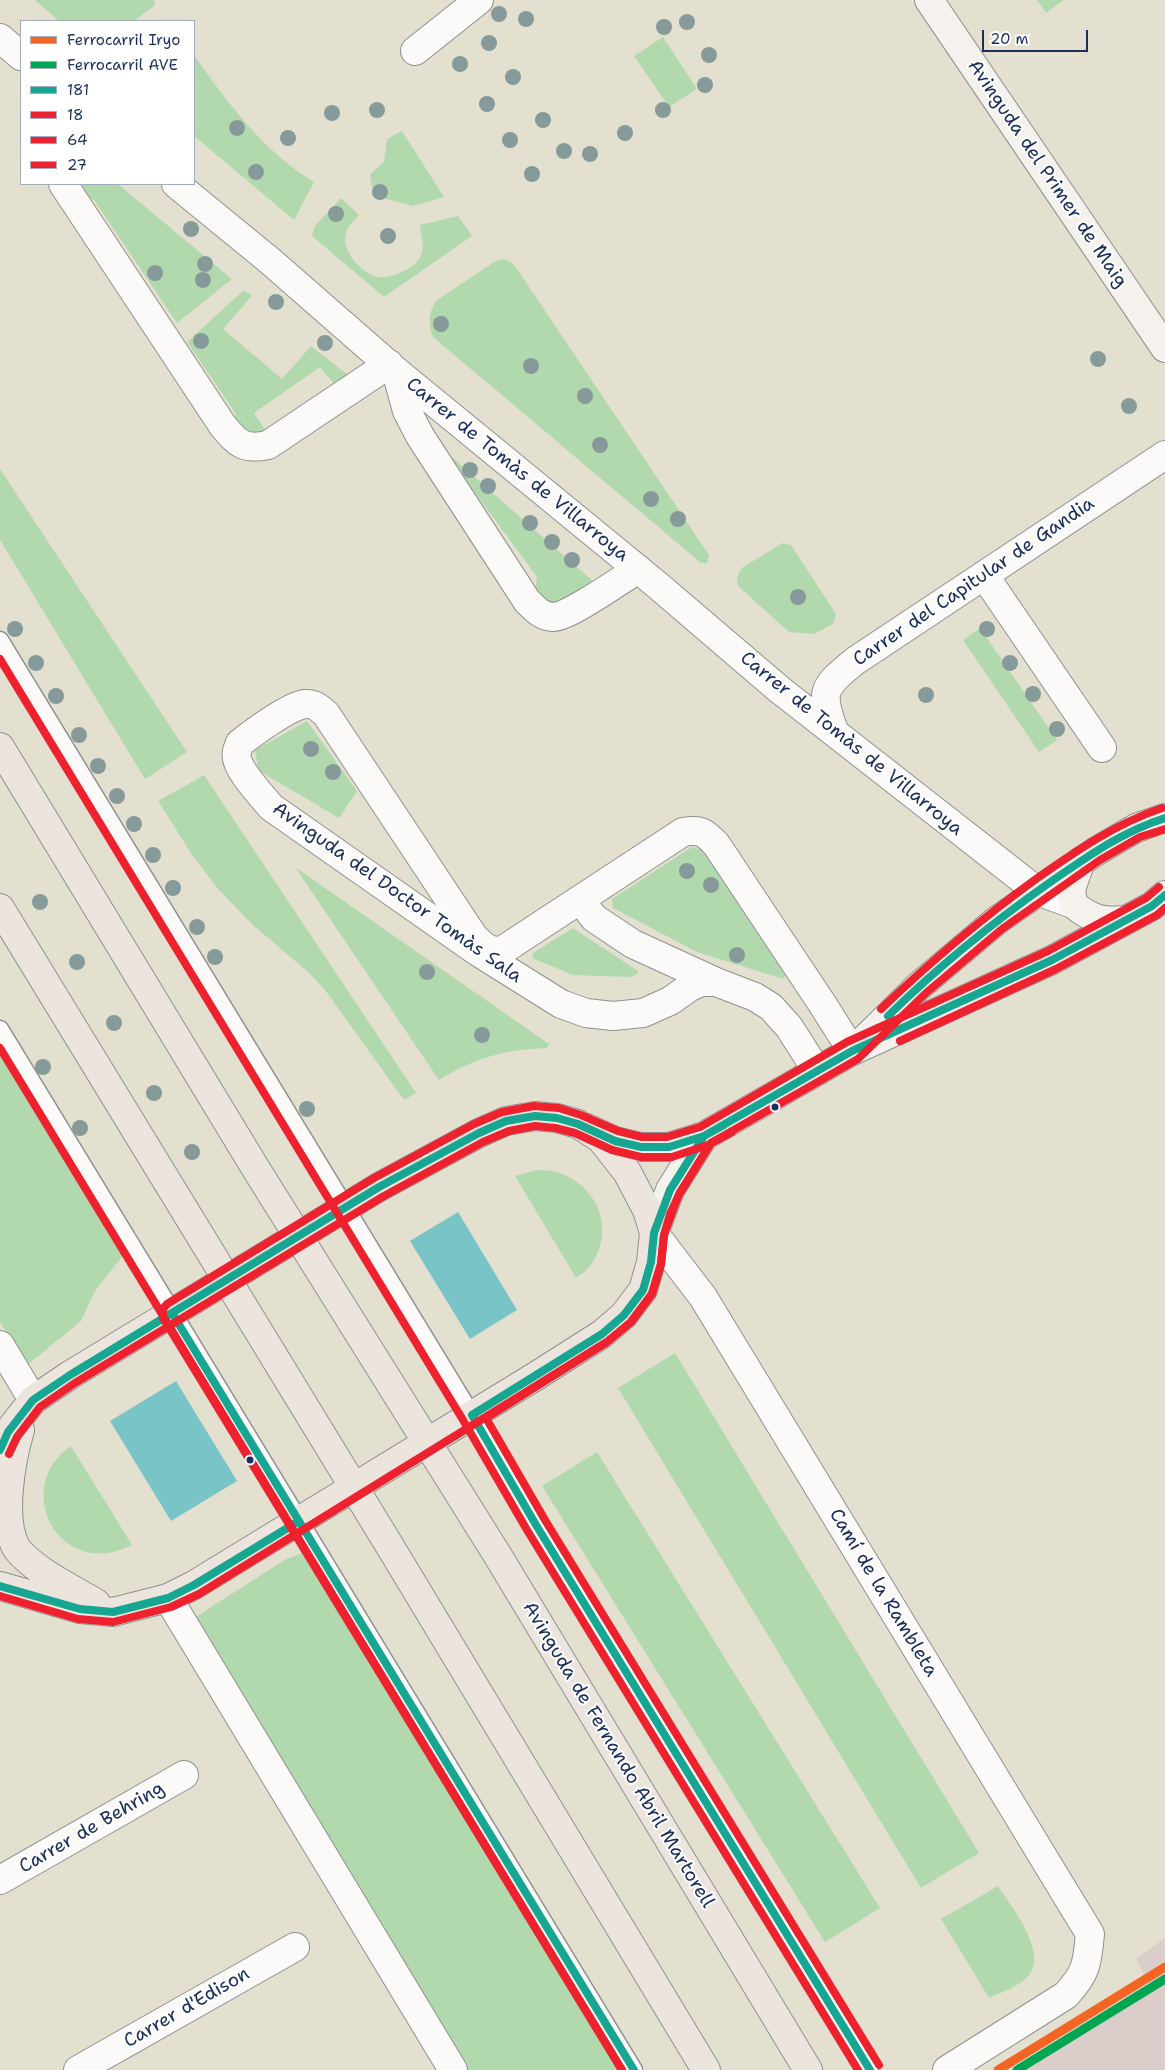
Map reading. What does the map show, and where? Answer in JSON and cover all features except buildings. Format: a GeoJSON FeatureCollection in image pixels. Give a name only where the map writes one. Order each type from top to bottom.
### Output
{"type":"FeatureCollection","features":[{"type":"Feature","properties":{"kind":"main road","name":"Avinguda del Primer de Maig"},"geometry":{"type":"LineString","coordinates":[[929,0],[1165,348]]}},
{"type":"Feature","properties":{"kind":"main road"},"geometry":{"type":"LineString","coordinates":[[0,747],[298,1236]]}},
{"type":"Feature","properties":{"kind":"main road"},"geometry":{"type":"LineString","coordinates":[[852,1052],[919,986],[996,921],[1081,861],[1136,828],[1165,818]]}},
{"type":"Feature","properties":{"kind":"main road"},"geometry":{"type":"LineString","coordinates":[[1136,828],[1155,827],[1165,830]]}},
{"type":"Feature","properties":{"kind":"main road"},"geometry":{"type":"LineString","coordinates":[[1081,861],[1071,889],[1073,904],[1094,918],[1108,921],[1124,920]]}},
{"type":"Feature","properties":{"kind":"main road"},"geometry":{"type":"LineString","coordinates":[[0,1450],[8,1432],[30,1403],[101,1356],[345,1207],[456,1146],[506,1121],[535,1116],[557,1118],[578,1124],[615,1141],[641,1147],[669,1147],[704,1136],[852,1052],[1052,960],[1152,906],[1165,894]]}},
{"type":"Feature","properties":{"kind":"main road"},"geometry":{"type":"LineString","coordinates":[[0,908],[706,2070]]}},
{"type":"Feature","properties":{"kind":"main road"},"geometry":{"type":"LineString","coordinates":[[578,1124],[601,1139],[627,1172],[647,1210],[654,1233]]}},
{"type":"Feature","properties":{"kind":"main road"},"geometry":{"type":"LineString","coordinates":[[0,1586],[80,1609],[113,1612],[168,1598],[194,1585],[354,1488],[602,1334],[624,1314],[642,1290],[651,1262],[654,1233],[670,1190],[704,1136]]}},
{"type":"Feature","properties":{"kind":"main road","name":"Avinguda de Fernando Abril Martorell"},"geometry":{"type":"LineString","coordinates":[[298,1236],[503,1564],[808,2070]]}},
{"type":"Feature","properties":{"kind":"main road"},"geometry":{"type":"LineString","coordinates":[[30,1403],[10,1465],[5,1520],[16,1548],[44,1573],[113,1612]]}},
{"type":"Feature","properties":{"kind":"street"},"geometry":{"type":"LineString","coordinates":[[415,51],[478,0]]}},
{"type":"Feature","properties":{"kind":"street"},"geometry":{"type":"LineString","coordinates":[[0,38],[20,55]]}},
{"type":"Feature","properties":{"kind":"street","name":"Carrer de Tomàs de Villarroya"},"geometry":{"type":"LineString","coordinates":[[64,185],[218,419],[236,442],[253,448],[268,445],[392,368]]}},
{"type":"Feature","properties":{"kind":"street","name":"Carrer de Tomàs de Villarroya"},"geometry":{"type":"LineString","coordinates":[[177,185],[269,260],[392,368],[638,569],[780,690],[1037,891],[1073,904]]}},
{"type":"Feature","properties":{"kind":"street","name":"Carrer de Tomàs de Villarroya"},"geometry":{"type":"LineString","coordinates":[[392,368],[407,411],[420,436],[527,601],[542,615],[555,618],[568,612],[638,569]]}},
{"type":"Feature","properties":{"kind":"street","name":"Carrer del Capitular de Gandia"},"geometry":{"type":"LineString","coordinates":[[834,733],[826,712],[825,692],[834,678],[855,661],[984,574],[1165,455]]}},
{"type":"Feature","properties":{"kind":"street"},"geometry":{"type":"LineString","coordinates":[[984,574],[1102,748]]}},
{"type":"Feature","properties":{"kind":"street","name":"Avinguda del Doctor Tomàs Sala"},"geometry":{"type":"LineString","coordinates":[[716,982],[701,982],[670,1001],[644,1013],[613,1016],[586,1014],[561,1004],[478,952],[271,807],[238,763],[236,753],[240,743],[294,707],[306,704],[316,706],[326,714],[474,937],[483,946],[495,952],[503,950],[684,832],[697,830],[708,835],[716,844],[813,989],[852,1052]]}},
{"type":"Feature","properties":{"kind":"street"},"geometry":{"type":"LineString","coordinates":[[580,900],[594,918],[633,944],[716,982],[755,997],[771,1007],[789,1027],[817,1071]]}},
{"type":"Feature","properties":{"kind":"street","name":"Camí de la Rambleta"},"geometry":{"type":"LineString","coordinates":[[654,1233],[702,1297],[1090,1934],[1087,1963],[1080,1980],[1066,1995],[947,2070]]}},
{"type":"Feature","properties":{"kind":"street"},"geometry":{"type":"LineString","coordinates":[[0,1345],[30,1403]]}},
{"type":"Feature","properties":{"kind":"street"},"geometry":{"type":"LineString","coordinates":[[168,1598],[453,2070]]}},
{"type":"Feature","properties":{"kind":"street","name":"Carrer de Behring"},"geometry":{"type":"LineString","coordinates":[[0,1880],[184,1775]]}},
{"type":"Feature","properties":{"kind":"street","name":"Carrer d'Edison"},"geometry":{"type":"LineString","coordinates":[[78,2070],[295,1947]]}},
{"type":"Feature","properties":{"kind":"lane"},"geometry":{"type":"LineString","coordinates":[[0,640],[472,1415],[536,1526],[869,2068]]}},
{"type":"Feature","properties":{"kind":"lane"},"geometry":{"type":"LineString","coordinates":[[0,1028],[634,2070]]}},
{"type":"Feature","properties":{"kind":"shaded area"},"geometry":{"type":"Polygon","coordinates":[[[1165,1938],[1165,2070],[1012,2070],[1149,1983],[1136,1959],[1165,1938]]]}},
{"type":"Feature","properties":{"kind":"green space"},"geometry":{"type":"Polygon","coordinates":[[[35,0],[153,0],[155,2],[154,6],[135,20],[58,20],[35,0]]]}},
{"type":"Feature","properties":{"kind":"green space"},"geometry":{"type":"Polygon","coordinates":[[[1037,0],[1064,0],[1046,13],[1037,0]]]}},
{"type":"Feature","properties":{"kind":"green space"},"geometry":{"type":"Polygon","coordinates":[[[663,37],[697,89],[669,107],[634,56],[663,37]]]}},
{"type":"Feature","properties":{"kind":"green space"},"geometry":{"type":"Polygon","coordinates":[[[195,56],[233,108],[263,141],[296,170],[314,182],[294,220],[195,137],[195,56]]]}},
{"type":"Feature","properties":{"kind":"green space"},"geometry":{"type":"Polygon","coordinates":[[[402,131],[444,197],[413,206],[383,198],[372,187],[370,174],[384,162],[387,139],[402,131]]]}},
{"type":"Feature","properties":{"kind":"green space"},"geometry":{"type":"Polygon","coordinates":[[[73,185],[119,185],[232,279],[177,323],[94,200],[79,194],[73,185]]]}},
{"type":"Feature","properties":{"kind":"green space"},"geometry":{"type":"Polygon","coordinates":[[[341,198],[359,215],[347,230],[345,237],[348,250],[351,257],[362,269],[374,276],[392,276],[405,271],[416,263],[422,251],[420,225],[458,216],[472,236],[384,297],[312,236],[315,226],[341,198]]]}},
{"type":"Feature","properties":{"kind":"green space"},"geometry":{"type":"Polygon","coordinates":[[[503,259],[511,262],[517,269],[709,555],[707,563],[701,563],[433,337],[430,318],[437,300],[494,262],[503,259]]]}},
{"type":"Feature","properties":{"kind":"green space"},"geometry":{"type":"Polygon","coordinates":[[[244,290],[252,296],[223,329],[282,379],[311,346],[349,376],[335,385],[320,367],[254,413],[266,431],[255,437],[232,426],[236,414],[187,342],[244,290]]]}},
{"type":"Feature","properties":{"kind":"green space"},"geometry":{"type":"Polygon","coordinates":[[[453,458],[595,583],[555,605],[545,602],[535,590],[537,577],[451,460],[453,458]]]}},
{"type":"Feature","properties":{"kind":"green space"},"geometry":{"type":"Polygon","coordinates":[[[0,469],[187,752],[145,779],[0,540],[0,469]]]}},
{"type":"Feature","properties":{"kind":"green space"},"geometry":{"type":"Polygon","coordinates":[[[783,543],[791,545],[836,614],[833,624],[814,634],[789,632],[738,586],[738,576],[743,567],[783,543]]]}},
{"type":"Feature","properties":{"kind":"green space"},"geometry":{"type":"Polygon","coordinates":[[[980,628],[1057,740],[1039,752],[963,640],[980,628]]]}},
{"type":"Feature","properties":{"kind":"green space"},"geometry":{"type":"Polygon","coordinates":[[[307,721],[357,791],[339,818],[261,772],[258,767],[255,750],[307,721]]]}},
{"type":"Feature","properties":{"kind":"green space"},"geometry":{"type":"Polygon","coordinates":[[[204,775],[416,1093],[404,1100],[325,990],[307,971],[254,926],[218,889],[191,853],[158,801],[204,775]]]}},
{"type":"Feature","properties":{"kind":"green space"},"geometry":{"type":"Polygon","coordinates":[[[692,847],[706,851],[788,973],[783,979],[697,952],[613,908],[612,899],[692,847]]]}},
{"type":"Feature","properties":{"kind":"green space"},"geometry":{"type":"Polygon","coordinates":[[[295,867],[549,1044],[547,1048],[491,1056],[478,1060],[439,1080],[295,867]]]}},
{"type":"Feature","properties":{"kind":"green space"},"geometry":{"type":"Polygon","coordinates":[[[573,928],[638,971],[637,974],[629,977],[573,975],[532,958],[533,953],[573,928]]]}},
{"type":"Feature","properties":{"kind":"green space"},"geometry":{"type":"Polygon","coordinates":[[[0,1050],[124,1254],[95,1291],[81,1321],[26,1366],[0,1322],[0,1050]]]}},
{"type":"Feature","properties":{"kind":"green space"},"geometry":{"type":"Polygon","coordinates":[[[537,1170],[555,1172],[571,1178],[584,1188],[594,1201],[601,1216],[602,1232],[599,1249],[591,1265],[576,1278],[515,1176],[537,1170]]]}},
{"type":"Feature","properties":{"kind":"green space"},"geometry":{"type":"Polygon","coordinates":[[[675,1353],[979,1853],[921,1888],[618,1388],[675,1353]]]}},
{"type":"Feature","properties":{"kind":"green space"},"geometry":{"type":"Polygon","coordinates":[[[71,1446],[132,1545],[106,1553],[84,1551],[65,1541],[52,1525],[45,1506],[45,1484],[53,1464],[71,1446]]]}},
{"type":"Feature","properties":{"kind":"green space"},"geometry":{"type":"Polygon","coordinates":[[[597,1452],[880,1908],[825,1942],[542,1486],[597,1452]]]}},
{"type":"Feature","properties":{"kind":"green space"},"geometry":{"type":"Polygon","coordinates":[[[309,1551],[623,2070],[464,2070],[194,1618],[286,1559],[309,1551]]]}},
{"type":"Feature","properties":{"kind":"green space"},"geometry":{"type":"Polygon","coordinates":[[[998,1886],[1026,1929],[1034,1954],[1034,1965],[1029,1975],[1021,1982],[989,1998],[941,1919],[998,1886]]]}},
{"type":"Feature","properties":{"kind":"water"},"geometry":{"type":"Polygon","coordinates":[[[458,1212],[517,1310],[470,1339],[410,1241],[458,1212]]]}},
{"type":"Feature","properties":{"kind":"water"},"geometry":{"type":"Polygon","coordinates":[[[176,1381],[237,1481],[171,1521],[110,1421],[176,1381]]]}},
{"type":"Feature","properties":{"kind":"rail line","name":"Iryo"},"geometry":{"type":"LineString","coordinates":[[998,2070],[1165,1967]]}},
{"type":"Feature","properties":{"kind":"rail line","name":"AVE"},"geometry":{"type":"LineString","coordinates":[[1017,2070],[1165,1979]]}},
{"type":"Feature","properties":{"kind":"transit line","name":"18"},"geometry":{"type":"LineString","coordinates":[[0,659],[463,1420],[527,1530],[858,2070]]}},
{"type":"Feature","properties":{"kind":"transit line","name":"64"},"geometry":{"type":"LineString","coordinates":[[881,1009],[956,941],[1036,879],[1081,848],[1112,830],[1162,808]]}},
{"type":"Feature","properties":{"kind":"transit line","name":"181"},"geometry":{"type":"LineString","coordinates":[[888,1016],[966,946],[1049,883],[1119,838],[1165,818]]}},
{"type":"Feature","properties":{"kind":"transit line","name":"27"},"geometry":{"type":"LineString","coordinates":[[0,1596],[78,1619],[113,1622],[171,1607],[199,1594],[607,1342],[631,1322],[652,1294],[661,1264],[664,1235],[670,1214],[679,1195],[711,1143],[858,1059],[926,993],[1002,929],[1100,860],[1140,837],[1165,829]]}},
{"type":"Feature","properties":{"kind":"transit line","name":"64"},"geometry":{"type":"LineString","coordinates":[[622,2070],[163,1318],[163,1309],[167,1304],[374,1178],[474,1124],[502,1112],[534,1106],[559,1108],[618,1131],[642,1137],[667,1137],[700,1127],[847,1042],[1048,951],[1146,898],[1159,887]]}},
{"type":"Feature","properties":{"kind":"transit line","name":"181"},"geometry":{"type":"LineString","coordinates":[[0,1450],[8,1432],[33,1400],[70,1375],[379,1187],[479,1133],[506,1121],[535,1116],[557,1118],[578,1124],[615,1141],[641,1147],[669,1147],[704,1136],[852,1051],[1052,960],[1152,906],[1165,895]]}},
{"type":"Feature","properties":{"kind":"transit line","name":"27"},"geometry":{"type":"LineString","coordinates":[[900,1041],[1056,969],[1157,915],[1165,908]]}},
{"type":"Feature","properties":{"kind":"transit line","name":"18"},"geometry":{"type":"LineString","coordinates":[[0,1048],[622,2070]]}},
{"type":"Feature","properties":{"kind":"transit line","name":"181"},"geometry":{"type":"LineString","coordinates":[[472,1415],[602,1334],[624,1315],[643,1290],[651,1262],[654,1233],[670,1190],[704,1136],[724,1125]]}},
{"type":"Feature","properties":{"kind":"transit line","name":"27"},"geometry":{"type":"LineString","coordinates":[[9,1454],[17,1437],[40,1407],[75,1383],[384,1196],[483,1142],[509,1131],[535,1126],[575,1133],[612,1150],[641,1157],[672,1157],[708,1145],[732,1132]]}},
{"type":"Feature","properties":{"kind":"transit line","name":"64"},"geometry":{"type":"LineString","coordinates":[[728,1134],[711,1143],[679,1194],[664,1235],[661,1264],[652,1294],[631,1322],[607,1342],[486,1418],[545,1520],[879,2065]]}},
{"type":"Feature","properties":{"kind":"transit line","name":"181"},"geometry":{"type":"LineString","coordinates":[[172,1313],[634,2070]]}},
{"type":"Feature","properties":{"kind":"transit line","name":"181"},"geometry":{"type":"LineString","coordinates":[[472,1415],[536,1525],[870,2070]]}},
{"type":"Feature","properties":{"kind":"transit line","name":"181"},"geometry":{"type":"LineString","coordinates":[[0,1586],[80,1609],[113,1612],[168,1598],[194,1585],[299,1521]]}}]}
